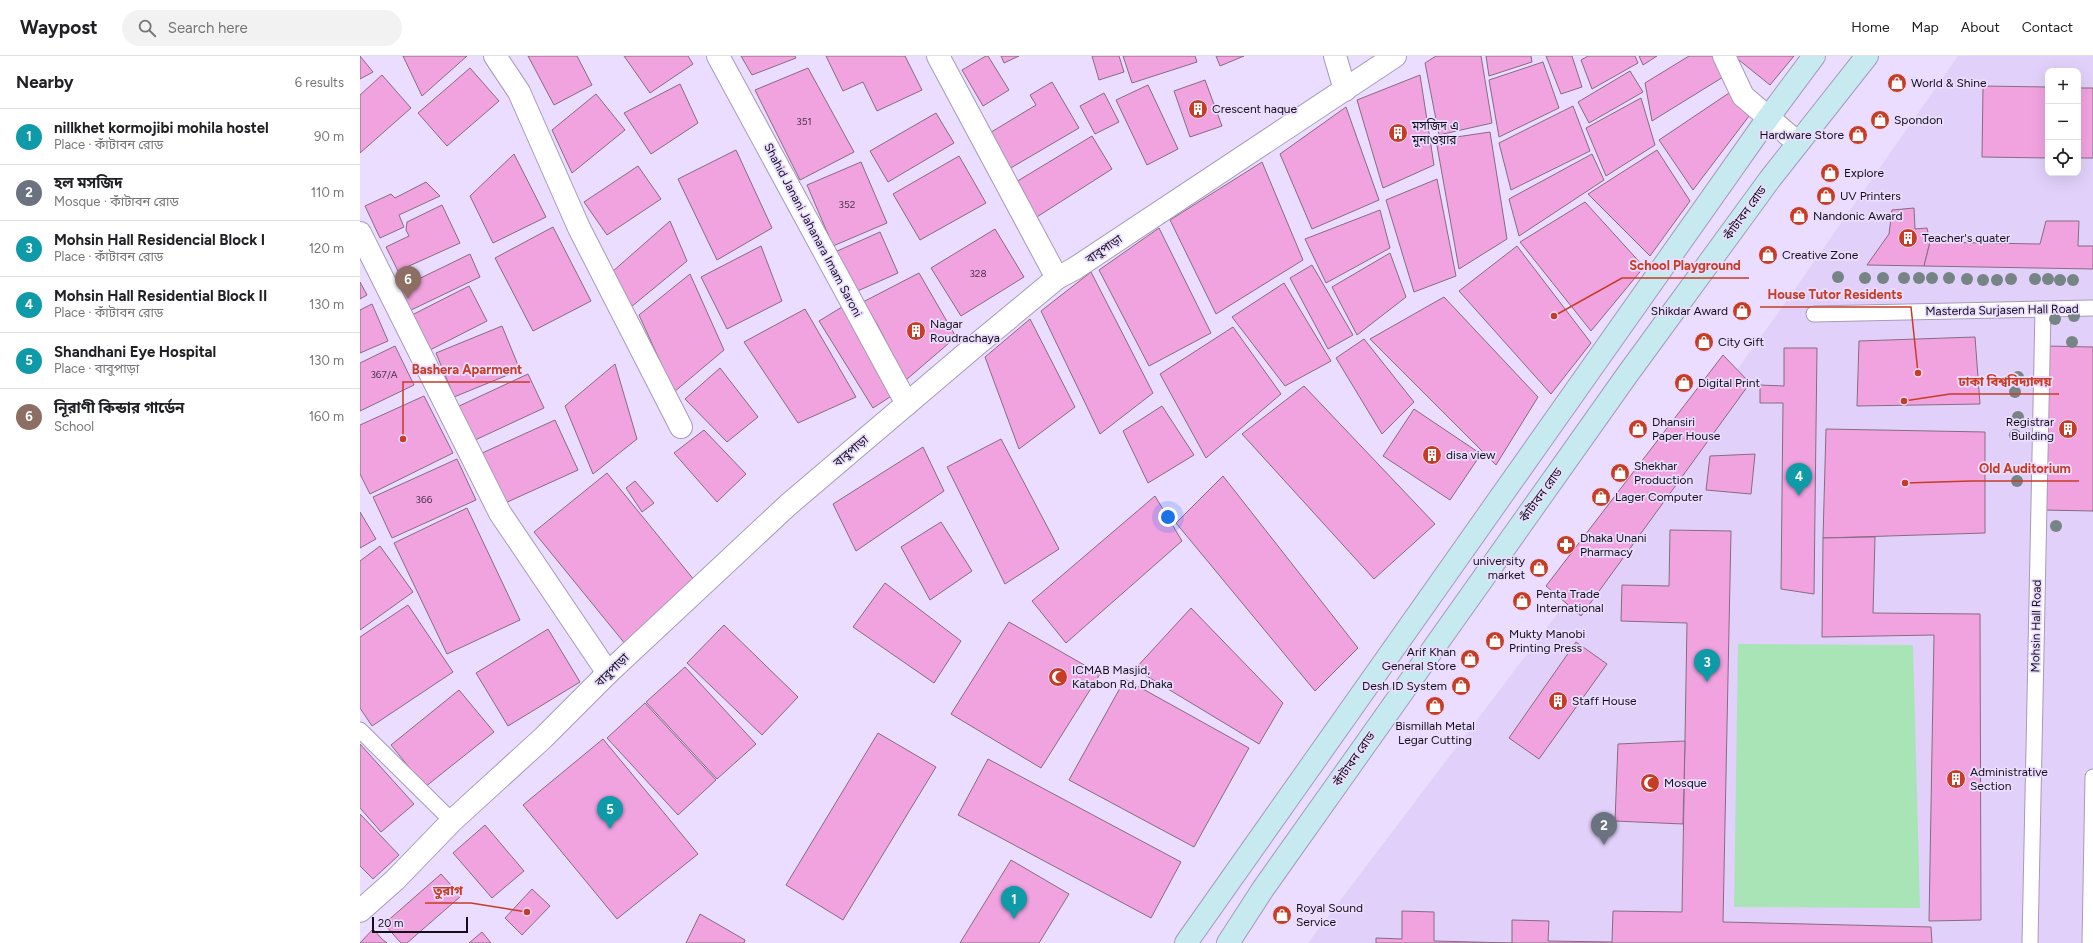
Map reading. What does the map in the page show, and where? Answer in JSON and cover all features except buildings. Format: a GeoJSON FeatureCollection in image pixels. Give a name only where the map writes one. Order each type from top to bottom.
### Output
{"type":"FeatureCollection","features":[{"type":"Feature","properties":{"kind":"main road"},"geometry":{"type":"LineString","coordinates":[[1186,943],[1768,118],[1814,56]]}},
{"type":"Feature","properties":{"kind":"main road","name":"কাঁটাবন রোড"},"geometry":{"type":"LineString","coordinates":[[1228,943],[1263,889],[1609,401],[1770,179],[1867,56]]}},
{"type":"Feature","properties":{"kind":"main road"},"geometry":{"type":"LineString","coordinates":[[1235,872],[1263,889]]}},
{"type":"Feature","properties":{"kind":"street"},"geometry":{"type":"LineString","coordinates":[[495,56],[519,92],[579,228],[681,428]]}},
{"type":"Feature","properties":{"kind":"street","name":"Shahid Janani Jahanara Imam Saroni"},"geometry":{"type":"LineString","coordinates":[[718,56],[907,404]]}},
{"type":"Feature","properties":{"kind":"street"},"geometry":{"type":"LineString","coordinates":[[938,56],[1057,278]]}},
{"type":"Feature","properties":{"kind":"street"},"geometry":{"type":"LineString","coordinates":[[1335,56],[1345,90]]}},
{"type":"Feature","properties":{"kind":"street","name":"বাবুপাড়া"},"geometry":{"type":"LineString","coordinates":[[360,910],[395,880],[452,821],[543,738],[608,673],[788,505],[1057,278],[1074,269],[1395,56]]}},
{"type":"Feature","properties":{"kind":"street"},"geometry":{"type":"LineString","coordinates":[[1724,56],[1743,96],[1798,143]]}},
{"type":"Feature","properties":{"kind":"street"},"geometry":{"type":"LineString","coordinates":[[360,233],[500,513],[608,673]]}},
{"type":"Feature","properties":{"kind":"lane","name":"Masterda Surjasen Hall Road"},"geometry":{"type":"LineString","coordinates":[[1814,314],[2093,308]]}},
{"type":"Feature","properties":{"kind":"lane","name":"Mohsin Hall Road"},"geometry":{"type":"LineString","coordinates":[[2030,943],[2043,309]]}},
{"type":"Feature","properties":{"kind":"lane"},"geometry":{"type":"LineString","coordinates":[[360,730],[452,821]]}},
{"type":"Feature","properties":{"kind":"lane"},"geometry":{"type":"LineString","coordinates":[[2090,943],[2093,777]]}},
{"type":"Feature","properties":{"kind":"shaded area"},"geometry":{"type":"Polygon","coordinates":[[[1958,56],[2093,56],[2093,943],[1308,943],[1639,506],[1790,296],[1958,56]]]}},
{"type":"Feature","properties":{"kind":"green space"},"geometry":{"type":"Polygon","coordinates":[[[1738,644],[1913,645],[1920,908],[1734,907],[1738,644]]]}},
{"type":"Feature","properties":{"kind":"place","name":"World & Shine"},"geometry":{"type":"Point","coordinates":[1897,83]}},
{"type":"Feature","properties":{"kind":"place","name":"Crescent haque"},"geometry":{"type":"Point","coordinates":[1198,109]}},
{"type":"Feature","properties":{"kind":"place","name":"Spondon"},"geometry":{"type":"Point","coordinates":[1880,120]}},
{"type":"Feature","properties":{"kind":"place","name":"মসজিদ এ মুনাওয়ার"},"geometry":{"type":"Point","coordinates":[1398,133]}},
{"type":"Feature","properties":{"kind":"place","name":"Hardware Store"},"geometry":{"type":"Point","coordinates":[1858,135]}},
{"type":"Feature","properties":{"kind":"place","name":"Explore"},"geometry":{"type":"Point","coordinates":[1830,173]}},
{"type":"Feature","properties":{"kind":"place","name":"UV Printers"},"geometry":{"type":"Point","coordinates":[1826,196]}},
{"type":"Feature","properties":{"kind":"place","name":"Nandonic Award"},"geometry":{"type":"Point","coordinates":[1799,216]}},
{"type":"Feature","properties":{"kind":"place","name":"Teacher's quater"},"geometry":{"type":"Point","coordinates":[1908,238]}},
{"type":"Feature","properties":{"kind":"place","name":"Creative Zone"},"geometry":{"type":"Point","coordinates":[1768,255]}},
{"type":"Feature","properties":{"kind":"place","name":"নিূরাণী কিন্ডার গার্ডেন"},"geometry":{"type":"Point","coordinates":[408,299]}},
{"type":"Feature","properties":{"kind":"place","name":"Shikdar Award"},"geometry":{"type":"Point","coordinates":[1742,311]}},
{"type":"Feature","properties":{"kind":"place","name":"School Playground"},"geometry":{"type":"Point","coordinates":[1554,316]}},
{"type":"Feature","properties":{"kind":"place","name":"Nagar Roudrachaya"},"geometry":{"type":"Point","coordinates":[916,331]}},
{"type":"Feature","properties":{"kind":"place","name":"City Gift"},"geometry":{"type":"Point","coordinates":[1704,342]}},
{"type":"Feature","properties":{"kind":"place","name":"House Tutor Residents"},"geometry":{"type":"Point","coordinates":[1918,373]}},
{"type":"Feature","properties":{"kind":"place","name":"Digital Print"},"geometry":{"type":"Point","coordinates":[1684,383]}},
{"type":"Feature","properties":{"kind":"place","name":"ঢাকা বিশ্ববিদ্যালয়"},"geometry":{"type":"Point","coordinates":[1904,401]}},
{"type":"Feature","properties":{"kind":"place","name":"Dhansiri Paper House"},"geometry":{"type":"Point","coordinates":[1638,429]}},
{"type":"Feature","properties":{"kind":"place","name":"Registrar Building"},"geometry":{"type":"Point","coordinates":[2068,429]}},
{"type":"Feature","properties":{"kind":"place","name":"Bashera Aparment"},"geometry":{"type":"Point","coordinates":[403,439]}},
{"type":"Feature","properties":{"kind":"place","name":"disa view"},"geometry":{"type":"Point","coordinates":[1432,455]}},
{"type":"Feature","properties":{"kind":"place","name":"Shekhar Production"},"geometry":{"type":"Point","coordinates":[1620,473]}},
{"type":"Feature","properties":{"kind":"place","name":"Old Auditorium"},"geometry":{"type":"Point","coordinates":[1905,483]}},
{"type":"Feature","properties":{"kind":"place","name":"Mohsin Hall Residential Block II"},"geometry":{"type":"Point","coordinates":[1799,496]}},
{"type":"Feature","properties":{"kind":"place","name":"Lager Computer"},"geometry":{"type":"Point","coordinates":[1601,497]}},
{"type":"Feature","properties":{"kind":"place","name":"Dhaka Unani Pharmacy"},"geometry":{"type":"Point","coordinates":[1566,545]}},
{"type":"Feature","properties":{"kind":"place","name":"university market"},"geometry":{"type":"Point","coordinates":[1539,568]}},
{"type":"Feature","properties":{"kind":"place","name":"Penta Trade International"},"geometry":{"type":"Point","coordinates":[1522,601]}},
{"type":"Feature","properties":{"kind":"place","name":"Mukty Manobi Printing Press"},"geometry":{"type":"Point","coordinates":[1495,641]}},
{"type":"Feature","properties":{"kind":"place","name":"Arif Khan General Store"},"geometry":{"type":"Point","coordinates":[1470,659]}},
{"type":"Feature","properties":{"kind":"place","name":"ICMAB Masjid, Katabon Rd, Dhaka"},"geometry":{"type":"Point","coordinates":[1058,677]}},
{"type":"Feature","properties":{"kind":"place","name":"Mohsin Hall Residencial Block I"},"geometry":{"type":"Point","coordinates":[1707,682]}},
{"type":"Feature","properties":{"kind":"place","name":"Desh ID System"},"geometry":{"type":"Point","coordinates":[1461,686]}},
{"type":"Feature","properties":{"kind":"place","name":"Staff House"},"geometry":{"type":"Point","coordinates":[1558,701]}},
{"type":"Feature","properties":{"kind":"place","name":"Bismillah Metal Legar Cutting"},"geometry":{"type":"Point","coordinates":[1435,706]}},
{"type":"Feature","properties":{"kind":"place","name":"Administrative Section"},"geometry":{"type":"Point","coordinates":[1956,779]}},
{"type":"Feature","properties":{"kind":"place","name":"Mosque"},"geometry":{"type":"Point","coordinates":[1650,783]}},
{"type":"Feature","properties":{"kind":"place","name":"Shandhani Eye Hospital"},"geometry":{"type":"Point","coordinates":[610,829]}},
{"type":"Feature","properties":{"kind":"place","name":"হল মসজিদ"},"geometry":{"type":"Point","coordinates":[1604,845]}},
{"type":"Feature","properties":{"kind":"place","name":"তুরাগ"},"geometry":{"type":"Point","coordinates":[527,912]}},
{"type":"Feature","properties":{"kind":"place","name":"Royal Sound Service"},"geometry":{"type":"Point","coordinates":[1282,915]}},
{"type":"Feature","properties":{"kind":"place","name":"nillkhet kormojibi mohila hostel"},"geometry":{"type":"Point","coordinates":[1014,919]}}]}
